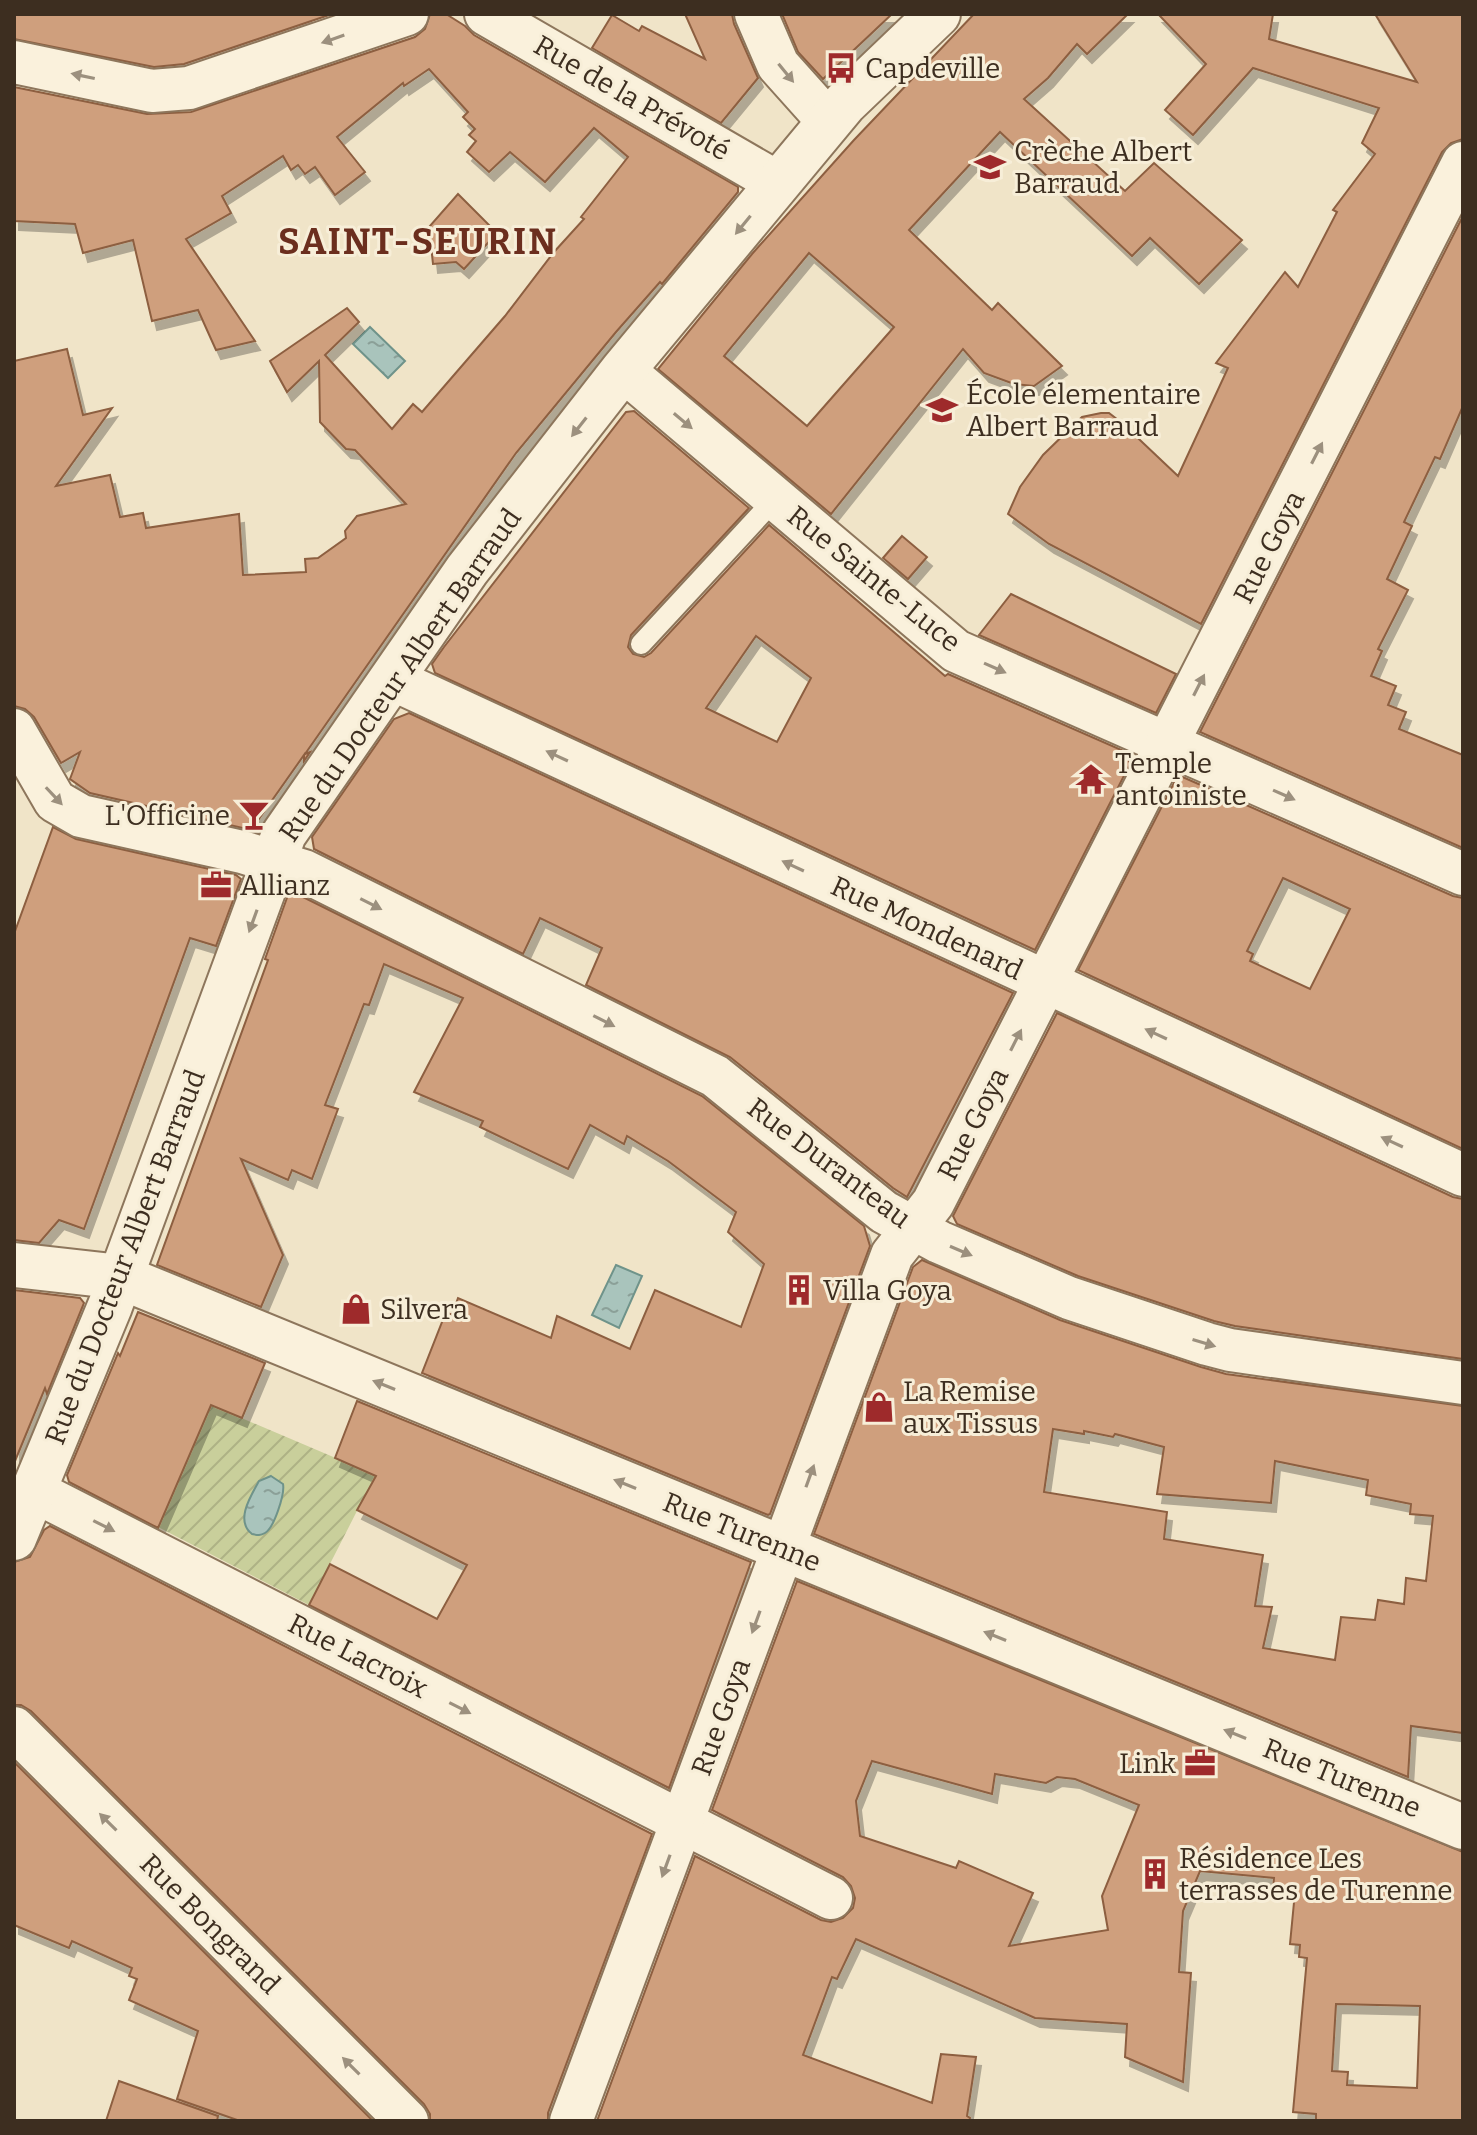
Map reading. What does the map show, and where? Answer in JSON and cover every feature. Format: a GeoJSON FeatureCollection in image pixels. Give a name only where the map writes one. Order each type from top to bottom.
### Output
{"type":"FeatureCollection","features":[{"type":"Feature","properties":{"kind":"street"},"geometry":{"type":"LineString","coordinates":[[14,62],[152,91],[189,88],[407,14]]}},
{"type":"Feature","properties":{"kind":"street","name":"Rue de la Prévoté"},"geometry":{"type":"LineString","coordinates":[[486,14],[778,183]]}},
{"type":"Feature","properties":{"kind":"street"},"geometry":{"type":"LineString","coordinates":[[756,14],[778,65],[829,122]]}},
{"type":"Feature","properties":{"kind":"street","name":"Rue du Docteur Albert Barraud"},"geometry":{"type":"LineString","coordinates":[[14,1538],[121,1277],[284,834],[467,570],[623,370],[845,103],[938,14]]}},
{"type":"Feature","properties":{"kind":"street","name":"Rue Goya"},"geometry":{"type":"LineString","coordinates":[[571,2121],[892,1255],[933,1203],[1463,163]]}},
{"type":"Feature","properties":{"kind":"street","name":"Rue Sainte-Luce"},"geometry":{"type":"LineString","coordinates":[[623,370],[956,651],[1463,874]]}},
{"type":"Feature","properties":{"kind":"street","name":"Rue Mondenard"},"geometry":{"type":"LineString","coordinates":[[392,679],[1463,1175]]}},
{"type":"Feature","properties":{"kind":"street","name":"Rue Duranteau"},"geometry":{"type":"LineString","coordinates":[[14,730],[55,801],[81,816],[242,852],[304,871],[715,1076],[884,1212],[913,1228],[1069,1298],[1207,1344],[1230,1350],[1463,1383]]}},
{"type":"Feature","properties":{"kind":"street","name":"Rue Turenne"},"geometry":{"type":"LineString","coordinates":[[14,1265],[121,1277],[1463,1827]]}},
{"type":"Feature","properties":{"kind":"street","name":"Rue Lacroix"},"geometry":{"type":"LineString","coordinates":[[34,1491],[831,1898]]}},
{"type":"Feature","properties":{"kind":"street","name":"Rue Bongrand"},"geometry":{"type":"LineString","coordinates":[[14,1728],[407,2121]]}},
{"type":"Feature","properties":{"kind":"lane"},"geometry":{"type":"LineString","coordinates":[[641,644],[775,499]]}},
{"type":"Feature","properties":{"kind":"green space"},"geometry":{"type":"Polygon","coordinates":[[[211,1405],[378,1476],[309,1605],[158,1527],[211,1405]]]}},
{"type":"Feature","properties":{"kind":"water"},"geometry":{"type":"Polygon","coordinates":[[[370,327],[405,361],[388,378],[353,344],[370,327]]]}},
{"type":"Feature","properties":{"kind":"water"},"geometry":{"type":"Polygon","coordinates":[[[616,1265],[642,1276],[619,1328],[592,1315],[616,1265]]]}},
{"type":"Feature","properties":{"kind":"water"},"geometry":{"type":"Polygon","coordinates":[[[271,1476],[283,1484],[278,1510],[265,1533],[252,1534],[245,1522],[246,1509],[259,1481],[271,1476]]]}},
{"type":"Feature","properties":{"kind":"building"},"geometry":{"type":"Polygon","coordinates":[[[14,14],[332,14],[184,64],[154,67],[14,39],[14,14]]]}},
{"type":"Feature","properties":{"kind":"building"},"geometry":{"type":"Polygon","coordinates":[[[430,14],[446,14],[474,35],[738,187],[738,192],[516,453],[305,754],[310,752],[304,761],[304,755],[256,823],[247,829],[90,793],[70,779],[80,752],[61,763],[34,717],[25,709],[14,706],[14,361],[67,349],[83,415],[112,408],[56,486],[110,475],[120,517],[143,513],[146,528],[239,514],[243,575],[306,572],[305,559],[318,558],[346,538],[345,531],[357,516],[406,504],[355,450],[346,449],[320,422],[319,361],[287,392],[270,361],[347,308],[359,322],[325,355],[392,429],[413,404],[422,412],[584,219],[581,217],[628,157],[594,128],[545,182],[510,152],[489,172],[467,152],[476,141],[469,135],[475,129],[463,117],[468,112],[429,69],[404,86],[403,83],[337,137],[365,172],[335,195],[315,167],[305,174],[298,165],[291,170],[283,156],[222,196],[231,213],[186,239],[255,341],[216,350],[198,310],[152,321],[133,240],[83,253],[75,224],[14,221],[14,87],[147,114],[191,112],[415,37],[425,29],[430,14]]]}},
{"type":"Feature","properties":{"kind":"building"},"geometry":{"type":"Polygon","coordinates":[[[685,14],[732,14],[758,78],[721,123],[592,48],[612,15],[639,31],[642,26],[705,59],[685,14]]]}},
{"type":"Feature","properties":{"kind":"building"},"geometry":{"type":"Polygon","coordinates":[[[782,14],[892,14],[823,79],[798,52],[782,14]]]}},
{"type":"Feature","properties":{"kind":"building"},"geometry":{"type":"Polygon","coordinates":[[[974,14],[1128,14],[1087,54],[1077,44],[1048,78],[1024,99],[1125,191],[1154,163],[1242,240],[1199,284],[1150,238],[1132,256],[1000,132],[909,230],[992,310],[998,303],[1062,366],[1034,386],[1014,384],[984,373],[963,349],[831,514],[658,369],[752,254],[854,140],[974,14]],[[809,253],[724,356],[807,426],[894,327],[809,253]]]}},
{"type":"Feature","properties":{"kind":"building"},"geometry":{"type":"Polygon","coordinates":[[[1158,14],[1273,14],[1269,39],[1417,82],[1375,14],[1463,14],[1463,139],[1451,143],[1442,152],[1201,624],[1049,544],[1008,514],[1020,487],[1043,455],[1082,417],[1109,413],[1178,476],[1228,368],[1216,363],[1285,272],[1298,287],[1337,212],[1333,210],[1375,154],[1362,143],[1379,108],[1253,68],[1193,135],[1165,110],[1206,64],[1158,14]]]}},
{"type":"Feature","properties":{"kind":"building"},"geometry":{"type":"Polygon","coordinates":[[[458,194],[497,233],[464,269],[456,262],[433,264],[429,227],[458,194]]]}},
{"type":"Feature","properties":{"kind":"building"},"geometry":{"type":"Polygon","coordinates":[[[1463,216],[1463,406],[1440,459],[1435,457],[1404,522],[1412,526],[1387,579],[1408,590],[1378,649],[1382,651],[1371,676],[1396,686],[1388,705],[1406,712],[1399,729],[1463,755],[1463,848],[1200,732],[1463,216]]]}},
{"type":"Feature","properties":{"kind":"building"},"geometry":{"type":"Polygon","coordinates":[[[634,411],[749,508],[631,635],[628,647],[633,654],[644,657],[651,653],[769,525],[945,676],[948,674],[1126,752],[1130,764],[1035,950],[435,673],[432,664],[444,647],[626,412],[634,411]],[[756,636],[706,708],[777,742],[811,678],[756,636]]]}},
{"type":"Feature","properties":{"kind":"building"},"geometry":{"type":"Polygon","coordinates":[[[902,536],[927,557],[908,579],[883,558],[902,536]]]}},
{"type":"Feature","properties":{"kind":"building"},"geometry":{"type":"Polygon","coordinates":[[[1011,594],[1176,674],[1156,713],[979,635],[1011,594]]]}},
{"type":"Feature","properties":{"kind":"building"},"geometry":{"type":"Polygon","coordinates":[[[409,713],[1013,993],[907,1197],[730,1057],[586,985],[602,948],[540,918],[523,954],[314,849],[312,837],[394,719],[409,713]]]}},
{"type":"Feature","properties":{"kind":"building"},"geometry":{"type":"Polygon","coordinates":[[[1178,775],[1463,898],[1463,1149],[1078,970],[1178,775]],[[1283,878],[1247,951],[1253,954],[1250,961],[1310,989],[1350,909],[1283,878]]]}},
{"type":"Feature","properties":{"kind":"building"},"geometry":{"type":"Polygon","coordinates":[[[53,827],[76,839],[236,875],[241,879],[216,946],[190,938],[84,1229],[59,1220],[39,1243],[14,1240],[14,934],[53,827]]]}},
{"type":"Feature","properties":{"kind":"building"},"geometry":{"type":"Polygon","coordinates":[[[295,893],[702,1096],[864,1226],[870,1246],[770,1514],[422,1373],[446,1312],[452,1315],[458,1298],[551,1338],[557,1316],[630,1349],[655,1290],[741,1327],[764,1264],[728,1232],[736,1212],[668,1161],[627,1136],[624,1144],[590,1125],[568,1169],[480,1127],[483,1121],[414,1092],[463,998],[384,964],[369,1005],[364,1004],[325,1105],[338,1109],[312,1179],[292,1170],[288,1180],[241,1159],[283,1255],[261,1307],[157,1265],[268,960],[265,959],[288,895],[295,893]]]}},
{"type":"Feature","properties":{"kind":"building"},"geometry":{"type":"Polygon","coordinates":[[[1057,1013],[1463,1199],[1463,1359],[1214,1321],[1078,1276],[957,1224],[953,1216],[1057,1013]]]}},
{"type":"Feature","properties":{"kind":"building"},"geometry":{"type":"Polygon","coordinates":[[[922,1260],[1060,1320],[1226,1374],[1463,1406],[1463,1733],[1411,1726],[1408,1777],[814,1534],[913,1267],[922,1260]],[[1053,1429],[1044,1492],[1167,1512],[1164,1539],[1263,1555],[1255,1606],[1272,1607],[1263,1648],[1335,1660],[1341,1617],[1375,1620],[1378,1600],[1404,1604],[1406,1578],[1426,1581],[1433,1516],[1410,1514],[1411,1504],[1366,1495],[1368,1480],[1275,1461],[1271,1503],[1157,1494],[1164,1447],[1115,1434],[1113,1437],[1084,1431],[1084,1434],[1053,1429]]]}},
{"type":"Feature","properties":{"kind":"building"},"geometry":{"type":"Polygon","coordinates":[[[14,1290],[80,1298],[84,1303],[47,1394],[45,1388],[15,1461],[14,1290]]]}},
{"type":"Feature","properties":{"kind":"building"},"geometry":{"type":"Polygon","coordinates":[[[138,1312],[265,1363],[242,1418],[211,1405],[158,1528],[69,1482],[67,1475],[138,1312]]]}},
{"type":"Feature","properties":{"kind":"building"},"geometry":{"type":"Polygon","coordinates":[[[357,1401],[751,1562],[669,1788],[309,1605],[330,1564],[437,1619],[467,1565],[357,1510],[376,1476],[335,1458],[357,1401]]]}},
{"type":"Feature","properties":{"kind":"building"},"geometry":{"type":"Polygon","coordinates":[[[50,1526],[652,1834],[548,2113],[548,2121],[430,2121],[424,2104],[31,1711],[14,1705],[14,1562],[30,1557],[44,1530],[50,1526]]]}},
{"type":"Feature","properties":{"kind":"building"},"geometry":{"type":"Polygon","coordinates":[[[797,1581],[1463,1852],[1463,2121],[1316,2121],[1316,2114],[1293,2112],[1307,1958],[1299,1957],[1300,1945],[1290,1944],[1295,1892],[1273,1890],[1274,1878],[1200,1871],[1183,1911],[1179,1972],[1191,1973],[1183,2082],[1125,2057],[1127,2024],[1035,2018],[856,1939],[837,1979],[832,1977],[803,2055],[932,2103],[941,2054],[976,2057],[967,2116],[969,2121],[597,2121],[695,1856],[821,1920],[831,1922],[843,1918],[853,1908],[855,1898],[851,1886],[843,1877],[712,1810],[797,1581]],[[872,1761],[856,1801],[860,1836],[956,1868],[959,1861],[1033,1893],[1009,1946],[1108,1930],[1102,1896],[1139,1805],[1075,1779],[1057,1777],[1046,1783],[995,1774],[992,1794],[872,1761]],[[1336,2004],[1332,2071],[1348,2072],[1347,2085],[1417,2088],[1420,2006],[1336,2004]]]}},
{"type":"Feature","properties":{"kind":"building"},"geometry":{"type":"Polygon","coordinates":[[[14,1762],[373,2121],[240,2121],[177,2099],[198,2031],[129,2000],[137,1979],[129,1976],[132,1968],[72,1941],[69,1948],[14,1925],[14,1762]]]}},
{"type":"Feature","properties":{"kind":"building"},"geometry":{"type":"Polygon","coordinates":[[[119,2081],[218,2116],[217,2121],[106,2121],[119,2081]]]}},
{"type":"Feature","properties":{"kind":"place","name":"Capdeville"},"geometry":{"type":"Point","coordinates":[841,68]}},
{"type":"Feature","properties":{"kind":"place","name":"Crèche Albert Barraud"},"geometry":{"type":"Point","coordinates":[990,167]}},
{"type":"Feature","properties":{"kind":"place","name":"École élementaire Albert Barraud"},"geometry":{"type":"Point","coordinates":[942,410]}},
{"type":"Feature","properties":{"kind":"place","name":"Temple antoiniste"},"geometry":{"type":"Point","coordinates":[1091,779]}},
{"type":"Feature","properties":{"kind":"place","name":"L'Officine"},"geometry":{"type":"Point","coordinates":[254,815]}},
{"type":"Feature","properties":{"kind":"place","name":"Allianz"},"geometry":{"type":"Point","coordinates":[216,885]}},
{"type":"Feature","properties":{"kind":"place","name":"Villa Goya"},"geometry":{"type":"Point","coordinates":[799,1290]}},
{"type":"Feature","properties":{"kind":"place","name":"Silvera"},"geometry":{"type":"Point","coordinates":[356,1309]}},
{"type":"Feature","properties":{"kind":"place","name":"La Remise aux Tissus"},"geometry":{"type":"Point","coordinates":[879,1407]}},
{"type":"Feature","properties":{"kind":"place","name":"Link"},"geometry":{"type":"Point","coordinates":[1200,1763]}},
{"type":"Feature","properties":{"kind":"place","name":"Résidence Les terrasses de Turenne"},"geometry":{"type":"Point","coordinates":[1155,1874]}},
{"type":"Feature","properties":{"kind":"district","name":"SAINT-SEURIN"},"geometry":{"type":"Point","coordinates":[418,242]}}]}
